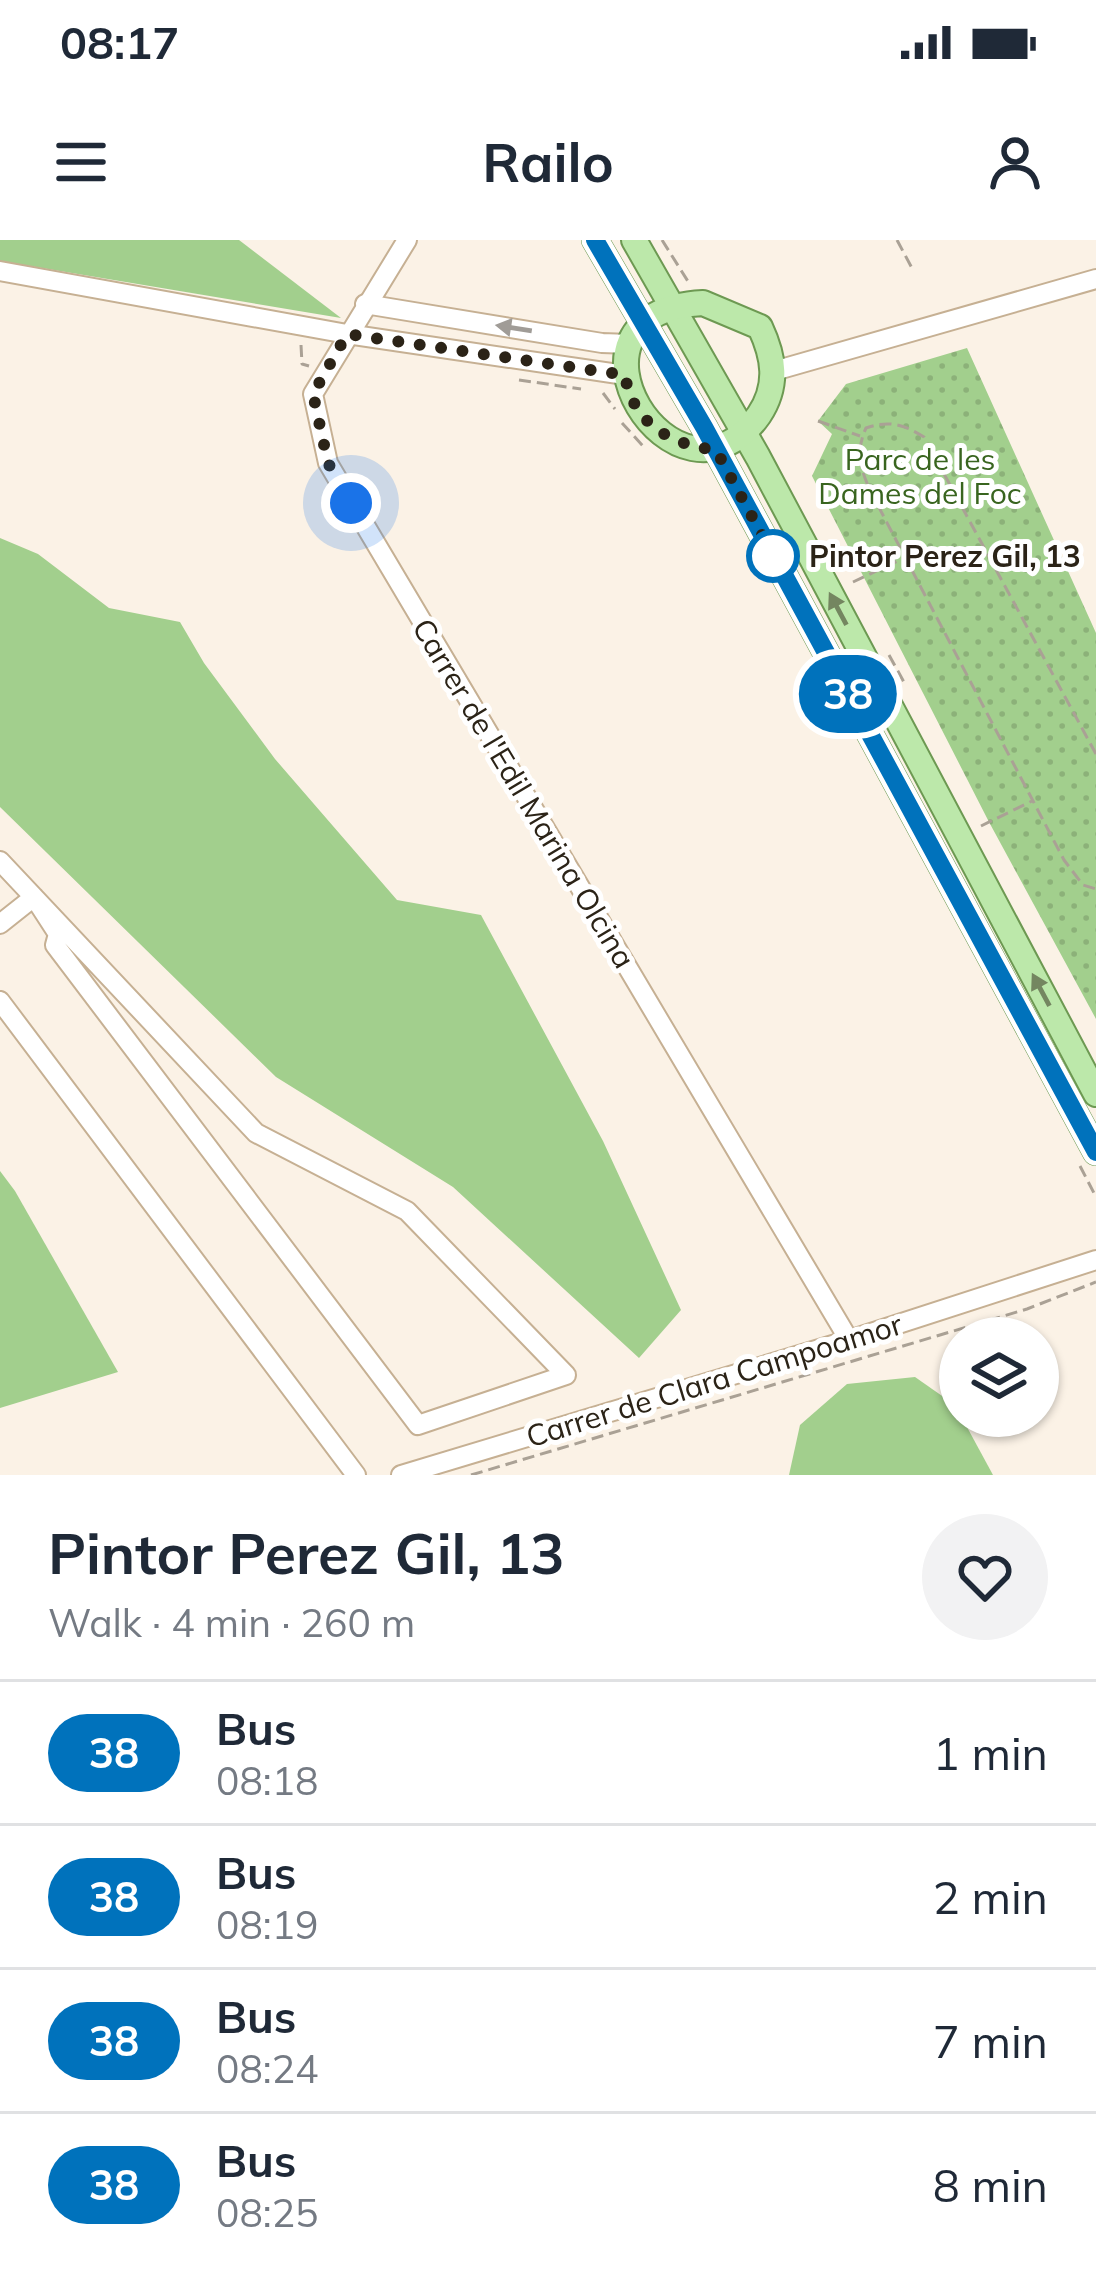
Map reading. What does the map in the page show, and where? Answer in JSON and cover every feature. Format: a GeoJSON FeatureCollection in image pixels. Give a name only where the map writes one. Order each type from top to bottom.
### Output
{"type":"FeatureCollection","features":[{"type":"Feature","properties":{"kind":"main road"},"geometry":{"type":"LineString","coordinates":[[595,240],[645,320],[1096,1152]]}},
{"type":"Feature","properties":{"kind":"main road"},"geometry":{"type":"LineString","coordinates":[[634,240],[1096,1094]]}},
{"type":"Feature","properties":{"kind":"main road"},"geometry":{"type":"LineString","coordinates":[[704,303],[760,327],[772,352],[774,371],[767,402],[744,436],[716,450],[675,441],[645,422],[625,375],[630,344],[645,320],[673,305],[704,303]]}},
{"type":"Feature","properties":{"kind":"street","name":"Carrer de l'Edil Marina Olcina"},"geometry":{"type":"LineString","coordinates":[[407,240],[313,394],[328,463],[849,1340]]}},
{"type":"Feature","properties":{"kind":"street"},"geometry":{"type":"LineString","coordinates":[[0,271],[347,334],[625,375]]}},
{"type":"Feature","properties":{"kind":"street"},"geometry":{"type":"LineString","coordinates":[[774,371],[1096,279]]}},
{"type":"Feature","properties":{"kind":"street"},"geometry":{"type":"LineString","coordinates":[[365,304],[630,344]]}},
{"type":"Feature","properties":{"kind":"street"},"geometry":{"type":"LineString","coordinates":[[0,861],[256,1133],[407,1210],[566,1376],[418,1425],[55,945],[58,934],[34,897],[0,924]]}},
{"type":"Feature","properties":{"kind":"street"},"geometry":{"type":"LineString","coordinates":[[0,1001],[356,1475]]}},
{"type":"Feature","properties":{"kind":"street","name":"Carrer de Clara Campoamor"},"geometry":{"type":"LineString","coordinates":[[401,1475],[1096,1260]]}},
{"type":"Feature","properties":{"kind":"path"},"geometry":{"type":"LineString","coordinates":[[897,240],[914,270]]}},
{"type":"Feature","properties":{"kind":"path"},"geometry":{"type":"LineString","coordinates":[[818,421],[862,437]]}},
{"type":"Feature","properties":{"kind":"path"},"geometry":{"type":"LineString","coordinates":[[1096,754],[924,437],[905,425],[883,422],[866,428],[858,446],[862,475],[1064,860],[1083,885],[1096,889]]}},
{"type":"Feature","properties":{"kind":"path"},"geometry":{"type":"LineString","coordinates":[[850,584],[905,557]]}},
{"type":"Feature","properties":{"kind":"path"},"geometry":{"type":"LineString","coordinates":[[472,1475],[1027,1309],[1096,1282]]}},
{"type":"Feature","properties":{"kind":"green space"},"geometry":{"type":"Polygon","coordinates":[[[0,240],[239,240],[341,318],[0,261],[0,240]]]}},
{"type":"Feature","properties":{"kind":"green space","name":"Parc de les Dames del Foc"},"geometry":{"type":"Polygon","coordinates":[[[967,348],[1096,633],[1096,1019],[812,476],[832,434],[818,421],[846,384],[967,348]]]}},
{"type":"Feature","properties":{"kind":"green space"},"geometry":{"type":"Polygon","coordinates":[[[0,538],[38,554],[109,608],[180,622],[204,663],[275,759],[397,900],[481,915],[603,1141],[681,1310],[639,1358],[453,1187],[276,1077],[0,807],[0,538]]]}},
{"type":"Feature","properties":{"kind":"green space"},"geometry":{"type":"Polygon","coordinates":[[[0,1171],[118,1372],[0,1408],[0,1171]]]}},
{"type":"Feature","properties":{"kind":"green space"},"geometry":{"type":"Polygon","coordinates":[[[915,1377],[939,1394],[939,1437],[972,1437],[993,1475],[789,1475],[800,1425],[847,1384],[915,1377]]]}},
{"type":"Feature","properties":{"kind":"bus line","name":"38"},"geometry":{"type":"LineString","coordinates":[[595,240],[704,427],[1096,1152]]}},
{"type":"Feature","properties":{"kind":"place","name":"Pintor Perez Gil, 13"},"geometry":{"type":"Point","coordinates":[773,556]}},
{"type":"Feature","properties":{"kind":"route"},"geometry":{"type":"LineString","coordinates":[[351,503],[328,463],[313,394],[347,334],[625,375],[645,422],[675,441],[716,450],[775,559],[773,556]]}}]}
